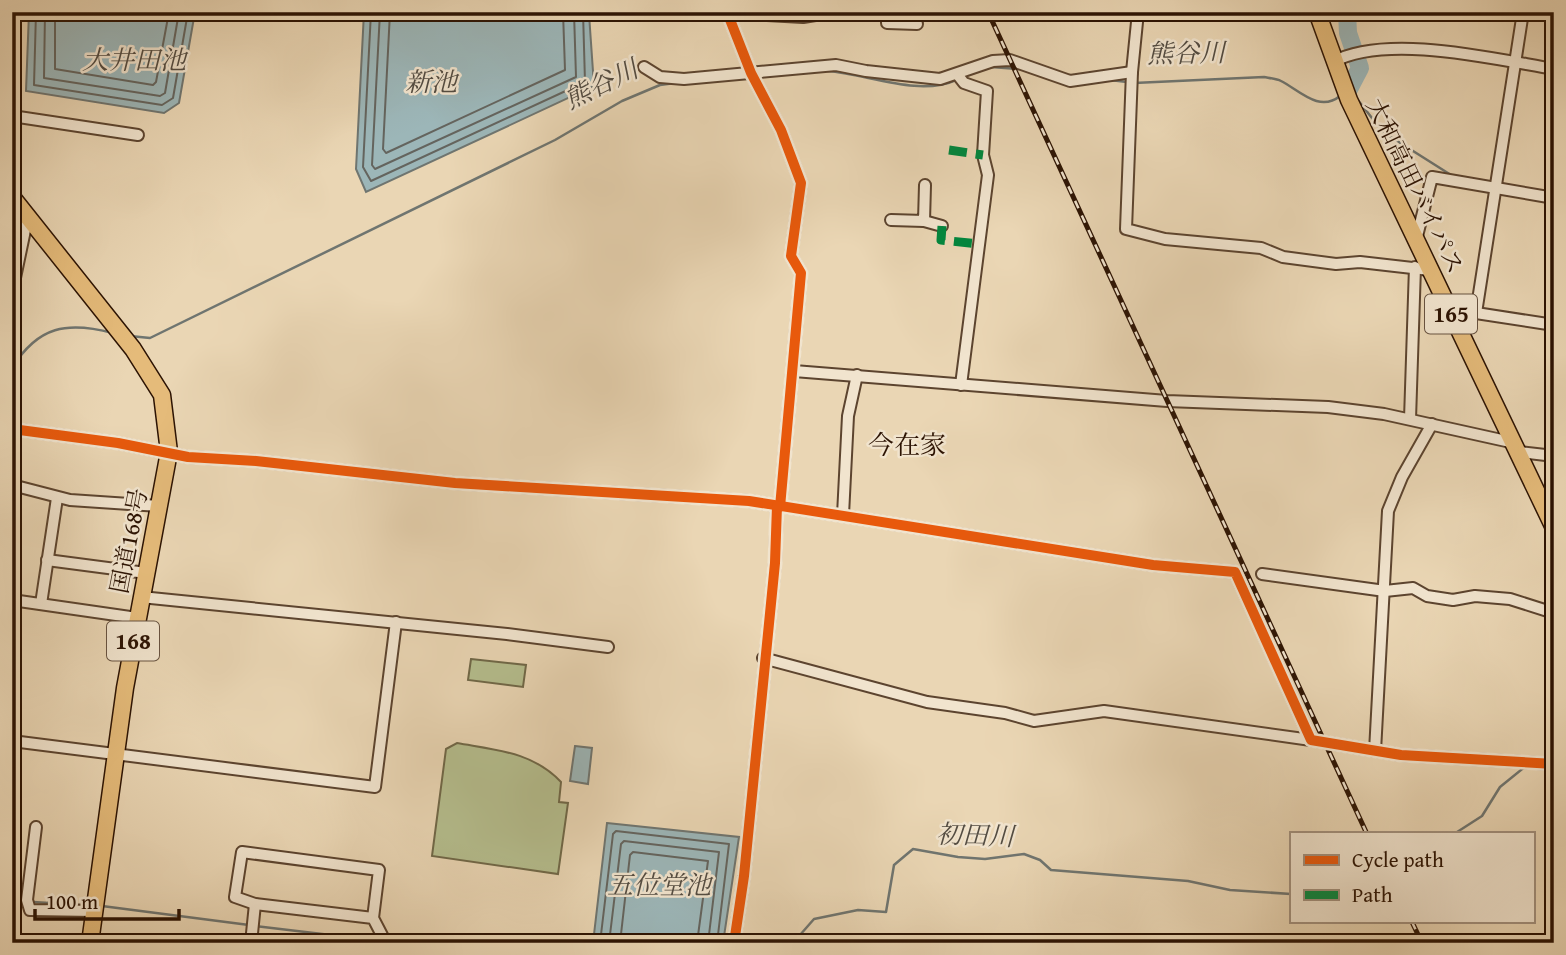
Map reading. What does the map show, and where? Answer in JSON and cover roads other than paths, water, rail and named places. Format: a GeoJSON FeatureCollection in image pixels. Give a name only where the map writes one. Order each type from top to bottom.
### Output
{"type":"FeatureCollection","features":[{"type":"Feature","properties":{"kind":"highway","name":"大和高田バイパス"},"geometry":{"type":"LineString","coordinates":[[1317,12],[1339,63],[1349,100],[1416,240],[1422,269],[1453,317],[1469,356],[1517,447],[1554,528]]}},
{"type":"Feature","properties":{"kind":"highway","name":"国道168号"},"geometry":{"type":"LineString","coordinates":[[12,197],[133,349],[162,395],[169,452],[137,618],[90,943]]}},
{"type":"Feature","properties":{"kind":"street"},"geometry":{"type":"LineString","coordinates":[[734,943],[745,865],[763,658],[794,371],[801,273],[792,256],[801,183],[781,130],[751,73],[727,13],[803,16],[834,12]]}},
{"type":"Feature","properties":{"kind":"street"},"geometry":{"type":"LineString","coordinates":[[887,12],[887,23],[917,24]]}},
{"type":"Feature","properties":{"kind":"street"},"geometry":{"type":"LineString","coordinates":[[1138,12],[1132,72],[1126,229],[1165,239],[1261,248],[1283,257],[1323,263],[1422,269],[1410,419]]}},
{"type":"Feature","properties":{"kind":"street"},"geometry":{"type":"LineString","coordinates":[[1476,313],[1523,12]]}},
{"type":"Feature","properties":{"kind":"street"},"geometry":{"type":"LineString","coordinates":[[1339,63],[1382,49],[1427,50],[1554,69]]}},
{"type":"Feature","properties":{"kind":"street"},"geometry":{"type":"LineString","coordinates":[[961,79],[978,65],[1010,60],[1070,81],[1132,72]]}},
{"type":"Feature","properties":{"kind":"street"},"geometry":{"type":"LineString","coordinates":[[644,67],[660,77],[751,73],[836,65],[866,71],[961,79],[986,91],[983,155],[988,175],[961,385]]}},
{"type":"Feature","properties":{"kind":"street"},"geometry":{"type":"LineString","coordinates":[[12,116],[138,135]]}},
{"type":"Feature","properties":{"kind":"street"},"geometry":{"type":"LineString","coordinates":[[1416,240],[1432,177],[1554,198]]}},
{"type":"Feature","properties":{"kind":"street"},"geometry":{"type":"LineString","coordinates":[[924,221],[926,185]]}},
{"type":"Feature","properties":{"kind":"street"},"geometry":{"type":"LineString","coordinates":[[12,292],[28,216]]}},
{"type":"Feature","properties":{"kind":"street"},"geometry":{"type":"LineString","coordinates":[[891,220],[924,221],[942,226]]}},
{"type":"Feature","properties":{"kind":"street"},"geometry":{"type":"LineString","coordinates":[[1453,317],[1464,312],[1554,325]]}},
{"type":"Feature","properties":{"kind":"street"},"geometry":{"type":"LineString","coordinates":[[794,371],[1167,401],[1328,407],[1410,419],[1554,456]]}},
{"type":"Feature","properties":{"kind":"street"},"geometry":{"type":"LineString","coordinates":[[843,515],[848,416],[858,375]]}},
{"type":"Feature","properties":{"kind":"street"},"geometry":{"type":"LineString","coordinates":[[1375,751],[1388,511],[1402,477],[1432,424]]}},
{"type":"Feature","properties":{"kind":"street"},"geometry":{"type":"LineString","coordinates":[[12,429],[48,432],[188,457],[256,461],[455,482],[749,502],[1153,565],[1235,572],[1311,740]]}},
{"type":"Feature","properties":{"kind":"street"},"geometry":{"type":"LineString","coordinates":[[12,485],[57,498],[159,506]]}},
{"type":"Feature","properties":{"kind":"street"},"geometry":{"type":"LineString","coordinates":[[41,604],[57,498]]}},
{"type":"Feature","properties":{"kind":"street"},"geometry":{"type":"LineString","coordinates":[[47,561],[146,573]]}},
{"type":"Feature","properties":{"kind":"street"},"geometry":{"type":"LineString","coordinates":[[1262,574],[1385,591],[1413,588],[1427,596],[1453,600],[1475,596],[1510,598],[1554,613]]}},
{"type":"Feature","properties":{"kind":"street"},"geometry":{"type":"LineString","coordinates":[[141,597],[396,622],[608,647]]}},
{"type":"Feature","properties":{"kind":"street"},"geometry":{"type":"LineString","coordinates":[[12,600],[137,618]]}},
{"type":"Feature","properties":{"kind":"street"},"geometry":{"type":"LineString","coordinates":[[12,741],[64,745],[115,756],[375,787],[396,622]]}},
{"type":"Feature","properties":{"kind":"street"},"geometry":{"type":"LineString","coordinates":[[763,658],[927,702],[1005,713],[1034,721],[1104,711],[1375,751],[1474,762],[1554,765]]}},
{"type":"Feature","properties":{"kind":"street"},"geometry":{"type":"LineString","coordinates":[[36,827],[27,902],[30,910],[94,911]]}},
{"type":"Feature","properties":{"kind":"street"},"geometry":{"type":"LineString","coordinates":[[373,918],[255,904],[235,897],[242,852],[379,870],[373,918],[386,943]]}},
{"type":"Feature","properties":{"kind":"street"},"geometry":{"type":"LineString","coordinates":[[251,943],[255,904]]}},
{"type":"Feature","properties":{"kind":"water","name":"大井田池"},"geometry":{"type":"Polygon","coordinates":[[[29,12],[195,12],[179,103],[164,113],[26,91],[29,12]]]}},
{"type":"Feature","properties":{"kind":"water","name":"新池"},"geometry":{"type":"Polygon","coordinates":[[[364,12],[589,14],[594,86],[366,192],[356,169],[364,12]]]}},
{"type":"Feature","properties":{"kind":"water"},"geometry":{"type":"Polygon","coordinates":[[[575,746],[592,748],[588,784],[570,781],[575,746]]]}},
{"type":"Feature","properties":{"kind":"water","name":"五位堂池"},"geometry":{"type":"Polygon","coordinates":[[[607,823],[739,837],[723,943],[593,943],[607,823]]]}},
{"type":"Feature","properties":{"kind":"waterway","name":"熊谷川"},"geometry":{"type":"LineString","coordinates":[[1347,12],[1348,33],[1360,68],[1349,89]]}},
{"type":"Feature","properties":{"kind":"waterway","name":"熊谷川"},"geometry":{"type":"LineString","coordinates":[[991,67],[1019,69]]}},
{"type":"Feature","properties":{"kind":"waterway","name":"熊谷川"},"geometry":{"type":"LineString","coordinates":[[828,71],[910,85],[941,85],[956,80]]}},
{"type":"Feature","properties":{"kind":"waterway","name":"熊谷川"},"geometry":{"type":"LineString","coordinates":[[1134,83],[1264,77],[1281,81],[1317,101],[1332,101],[1340,96]]}},
{"type":"Feature","properties":{"kind":"waterway","name":"熊谷川"},"geometry":{"type":"LineString","coordinates":[[1110,80],[1127,82]]}},
{"type":"Feature","properties":{"kind":"waterway","name":"熊谷川"},"geometry":{"type":"LineString","coordinates":[[130,336],[150,338],[555,140],[622,101],[660,85],[675,83]]}},
{"type":"Feature","properties":{"kind":"waterway","name":"熊谷川"},"geometry":{"type":"LineString","coordinates":[[1072,85],[1086,83]]}},
{"type":"Feature","properties":{"kind":"waterway"},"geometry":{"type":"LineString","coordinates":[[1357,99],[1383,132],[1451,175]]}},
{"type":"Feature","properties":{"kind":"waterway","name":"熊谷川"},"geometry":{"type":"LineString","coordinates":[[12,368],[32,343],[55,330],[81,327],[113,333]]}},
{"type":"Feature","properties":{"kind":"waterway","name":"初田川"},"geometry":{"type":"LineString","coordinates":[[1457,832],[1482,816],[1500,787],[1526,766]]}},
{"type":"Feature","properties":{"kind":"waterway","name":"初田川"},"geometry":{"type":"LineString","coordinates":[[793,943],[814,919],[858,910],[886,912],[894,865],[913,849],[985,859],[1024,854],[1040,860],[1051,870],[1188,881],[1230,890],[1290,894]]}},
{"type":"Feature","properties":{"kind":"waterway"},"geometry":{"type":"LineString","coordinates":[[12,901],[23,901]]}},
{"type":"Feature","properties":{"kind":"waterway"},"geometry":{"type":"LineString","coordinates":[[33,902],[82,905]]}},
{"type":"Feature","properties":{"kind":"waterway"},"geometry":{"type":"LineString","coordinates":[[102,906],[249,925]]}},
{"type":"Feature","properties":{"kind":"waterway"},"geometry":{"type":"LineString","coordinates":[[255,926],[381,941]]}},
{"type":"Feature","properties":{"kind":"railway"},"geometry":{"type":"LineString","coordinates":[[988,12],[1366,832]]}},
{"type":"Feature","properties":{"kind":"railway"},"geometry":{"type":"LineString","coordinates":[[1412,923],[1422,943]]}},
{"type":"Feature","properties":{"kind":"district","name":"今在家"},"geometry":{"type":"Point","coordinates":[907,445]}}]}
